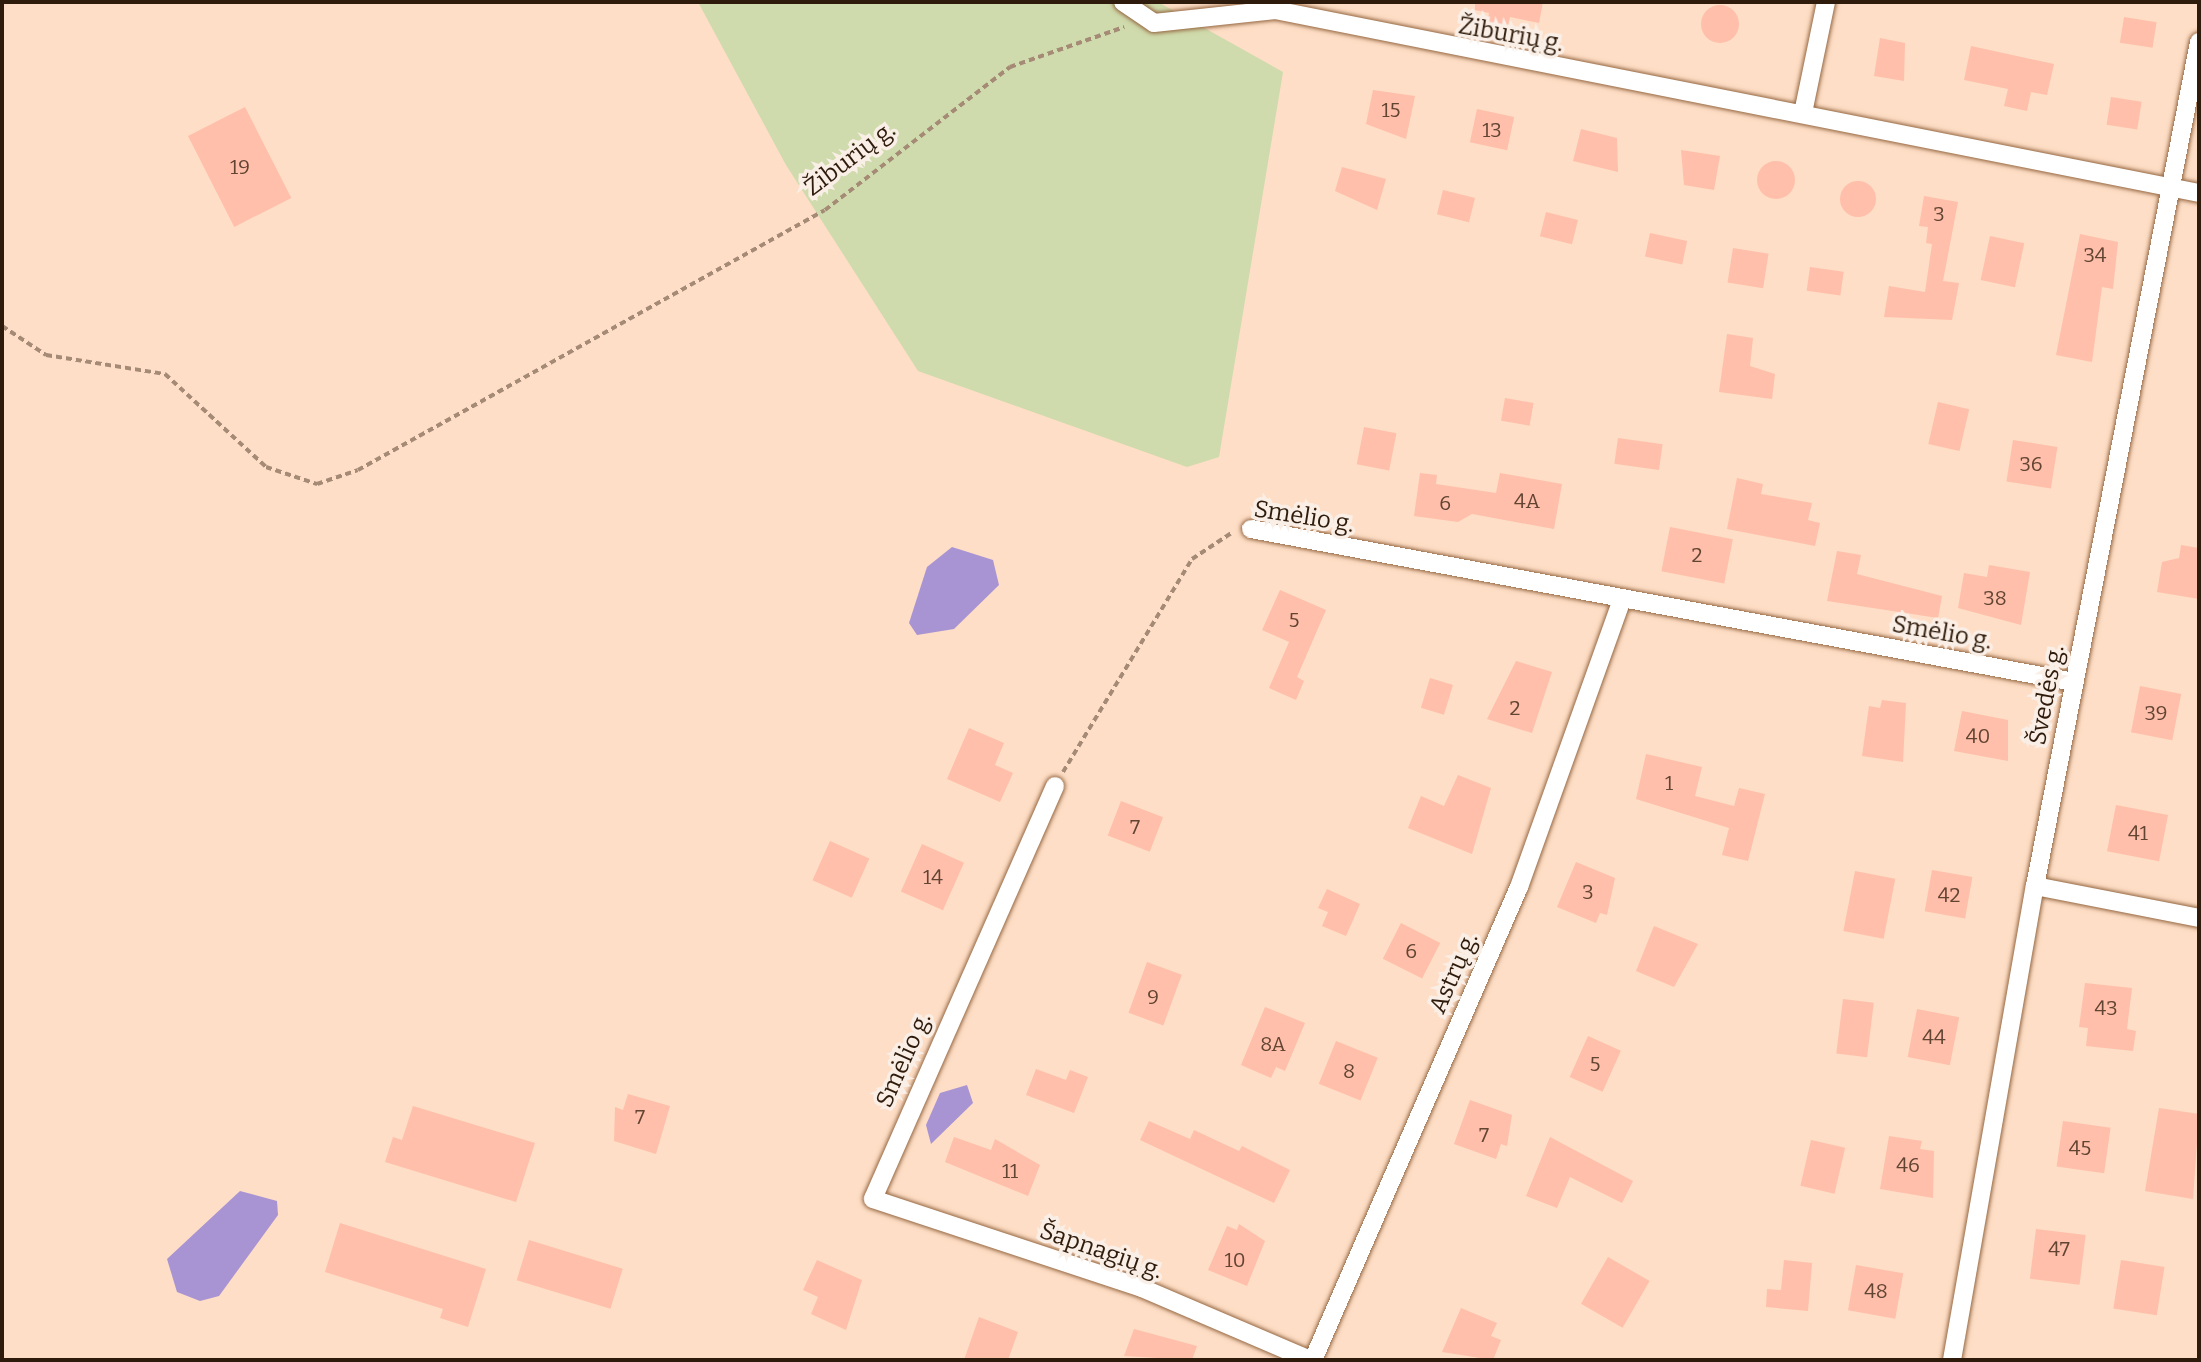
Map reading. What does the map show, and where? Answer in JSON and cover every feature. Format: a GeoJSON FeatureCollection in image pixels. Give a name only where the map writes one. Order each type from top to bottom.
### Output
{"type":"FeatureCollection","features":[{"type":"Feature","properties":{"kind":"street"},"geometry":{"type":"LineString","coordinates":[[1123,2],[1139,19]]}},
{"type":"Feature","properties":{"kind":"street"},"geometry":{"type":"LineString","coordinates":[[1803,113],[1826,2]]}},
{"type":"Feature","properties":{"kind":"street","name":"Žiburių g."},"geometry":{"type":"LineString","coordinates":[[1139,19],[1177,23],[1275,10],[2199,193]]}},
{"type":"Feature","properties":{"kind":"street","name":"Švedės g."},"geometry":{"type":"LineString","coordinates":[[1952,1360],[2035,886],[2199,42]]}},
{"type":"Feature","properties":{"kind":"street","name":"Smėlio g."},"geometry":{"type":"LineString","coordinates":[[1251,529],[2074,682]]}},
{"type":"Feature","properties":{"kind":"street","name":"Astrų g."},"geometry":{"type":"LineString","coordinates":[[1311,1360],[1519,887],[1622,599]]}},
{"type":"Feature","properties":{"kind":"street","name":"Smėlio g."},"geometry":{"type":"LineString","coordinates":[[873,1199],[1055,786]]}},
{"type":"Feature","properties":{"kind":"street"},"geometry":{"type":"LineString","coordinates":[[2035,886],[2199,918]]}},
{"type":"Feature","properties":{"kind":"street","name":"Šapnagių g."},"geometry":{"type":"LineString","coordinates":[[873,1199],[1142,1288],[1311,1360]]}},
{"type":"Feature","properties":{"kind":"path","name":"Žiburių g."},"geometry":{"type":"LineString","coordinates":[[2,326],[46,355],[165,374],[266,467],[317,484],[358,470],[825,210],[1010,67],[1139,19]]}},
{"type":"Feature","properties":{"kind":"path","name":"Smėlio g."},"geometry":{"type":"LineString","coordinates":[[1055,786],[1192,559],[1215,538],[1251,529]]}},
{"type":"Feature","properties":{"kind":"green space"},"geometry":{"type":"Polygon","coordinates":[[[698,2],[1158,2],[1283,72],[1219,457],[1187,467],[918,371],[786,165],[698,2]]]}},
{"type":"Feature","properties":{"kind":"shaded area"},"geometry":{"type":"Polygon","coordinates":[[[952,547],[993,560],[999,585],[954,629],[917,635],[909,623],[927,567],[952,547]]]}},
{"type":"Feature","properties":{"kind":"shaded area"},"geometry":{"type":"Polygon","coordinates":[[[967,1085],[973,1103],[931,1144],[926,1125],[940,1093],[967,1085]]]}},
{"type":"Feature","properties":{"kind":"shaded area"},"geometry":{"type":"Polygon","coordinates":[[[240,1191],[277,1201],[278,1215],[219,1296],[200,1301],[177,1292],[167,1259],[240,1191]]]}},
{"type":"Feature","properties":{"kind":"building"},"geometry":{"type":"Polygon","coordinates":[[[1475,2],[1543,2],[1539,23],[1510,17],[1507,30],[1487,26],[1489,13],[1475,10],[1475,2]]]}},
{"type":"Feature","properties":{"kind":"building"},"geometry":{"type":"Polygon","coordinates":[[[1720,5],[1734,10],[1739,24],[1734,38],[1720,43],[1706,38],[1701,24],[1706,10],[1720,5]]]}},
{"type":"Feature","properties":{"kind":"building"},"geometry":{"type":"Polygon","coordinates":[[[2124,17],[2157,22],[2153,48],[2120,43],[2124,17]]]}},
{"type":"Feature","properties":{"kind":"building"},"geometry":{"type":"Polygon","coordinates":[[[1880,38],[1905,43],[1904,81],[1874,76],[1880,38]]]}},
{"type":"Feature","properties":{"kind":"building"},"geometry":{"type":"Polygon","coordinates":[[[1971,46],[2054,64],[2047,95],[2031,92],[2027,111],[2004,106],[2008,89],[1964,80],[1971,46]]]}},
{"type":"Feature","properties":{"kind":"building"},"geometry":{"type":"Polygon","coordinates":[[[1373,90],[1415,96],[1406,139],[1366,124],[1373,90]]]}},
{"type":"Feature","properties":{"kind":"building"},"geometry":{"type":"Polygon","coordinates":[[[2111,97],[2142,102],[2137,130],[2107,125],[2111,97]]]}},
{"type":"Feature","properties":{"kind":"building"},"geometry":{"type":"Polygon","coordinates":[[[245,107],[291,198],[234,227],[188,136],[245,107]]]}},
{"type":"Feature","properties":{"kind":"building"},"geometry":{"type":"Polygon","coordinates":[[[1477,109],[1514,117],[1507,150],[1470,142],[1477,109]]]}},
{"type":"Feature","properties":{"kind":"building"},"geometry":{"type":"Polygon","coordinates":[[[1581,129],[1617,138],[1618,172],[1573,161],[1581,129]]]}},
{"type":"Feature","properties":{"kind":"building"},"geometry":{"type":"Polygon","coordinates":[[[1681,150],[1720,156],[1714,190],[1684,185],[1681,150]]]}},
{"type":"Feature","properties":{"kind":"building"},"geometry":{"type":"Polygon","coordinates":[[[1776,161],[1789,167],[1795,180],[1789,193],[1776,199],[1763,193],[1757,180],[1763,167],[1776,161]]]}},
{"type":"Feature","properties":{"kind":"building"},"geometry":{"type":"Polygon","coordinates":[[[1342,167],[1386,179],[1377,210],[1335,191],[1342,167]]]}},
{"type":"Feature","properties":{"kind":"building"},"geometry":{"type":"Polygon","coordinates":[[[1858,181],[1871,186],[1876,199],[1871,212],[1858,217],[1845,212],[1840,199],[1845,186],[1858,181]]]}},
{"type":"Feature","properties":{"kind":"building"},"geometry":{"type":"Polygon","coordinates":[[[1443,190],[1475,198],[1469,222],[1437,214],[1443,190]]]}},
{"type":"Feature","properties":{"kind":"building"},"geometry":{"type":"Polygon","coordinates":[[[1924,196],[1958,202],[1943,281],[1959,283],[1952,320],[1884,317],[1889,286],[1925,292],[1932,244],[1926,243],[1928,227],[1919,226],[1924,196]]]}},
{"type":"Feature","properties":{"kind":"building"},"geometry":{"type":"Polygon","coordinates":[[[1546,212],[1578,220],[1572,244],[1540,236],[1546,212]]]}},
{"type":"Feature","properties":{"kind":"building"},"geometry":{"type":"Polygon","coordinates":[[[1650,233],[1687,241],[1682,264],[1645,256],[1650,233]]]}},
{"type":"Feature","properties":{"kind":"building"},"geometry":{"type":"Polygon","coordinates":[[[2080,234],[2118,242],[2113,289],[2102,287],[2092,362],[2056,355],[2080,234]]]}},
{"type":"Feature","properties":{"kind":"building"},"geometry":{"type":"Polygon","coordinates":[[[1990,236],[2024,243],[2015,287],[1981,280],[1990,236]]]}},
{"type":"Feature","properties":{"kind":"building"},"geometry":{"type":"Polygon","coordinates":[[[1733,248],[1769,254],[1763,288],[1728,283],[1733,248]]]}},
{"type":"Feature","properties":{"kind":"building"},"geometry":{"type":"Polygon","coordinates":[[[1810,267],[1844,272],[1840,295],[1807,291],[1810,267]]]}},
{"type":"Feature","properties":{"kind":"building"},"geometry":{"type":"Polygon","coordinates":[[[1727,334],[1753,338],[1750,366],[1775,374],[1772,399],[1719,392],[1727,334]]]}},
{"type":"Feature","properties":{"kind":"building"},"geometry":{"type":"Polygon","coordinates":[[[1505,398],[1534,403],[1530,426],[1501,421],[1505,398]]]}},
{"type":"Feature","properties":{"kind":"building"},"geometry":{"type":"Polygon","coordinates":[[[1938,402],[1969,409],[1960,451],[1928,444],[1938,402]]]}},
{"type":"Feature","properties":{"kind":"building"},"geometry":{"type":"Polygon","coordinates":[[[1364,427],[1396,433],[1389,471],[1357,464],[1364,427]]]}},
{"type":"Feature","properties":{"kind":"building"},"geometry":{"type":"Polygon","coordinates":[[[1618,438],[1663,444],[1659,470],[1614,464],[1618,438]]]}},
{"type":"Feature","properties":{"kind":"building"},"geometry":{"type":"Polygon","coordinates":[[[2013,440],[2057,447],[2051,489],[2006,481],[2013,440]]]}},
{"type":"Feature","properties":{"kind":"building"},"geometry":{"type":"Polygon","coordinates":[[[1420,473],[1437,475],[1436,484],[1496,493],[1500,473],[1562,484],[1554,529],[1472,514],[1458,522],[1414,516],[1420,473]]]}},
{"type":"Feature","properties":{"kind":"building"},"geometry":{"type":"Polygon","coordinates":[[[1737,478],[1763,484],[1761,494],[1812,503],[1808,520],[1820,523],[1815,546],[1727,529],[1737,478]]]}},
{"type":"Feature","properties":{"kind":"building"},"geometry":{"type":"Polygon","coordinates":[[[1670,527],[1733,539],[1724,583],[1661,571],[1670,527]]]}},
{"type":"Feature","properties":{"kind":"building"},"geometry":{"type":"Polygon","coordinates":[[[2181,545],[2199,548],[2199,599],[2157,592],[2162,562],[2179,558],[2181,545]]]}},
{"type":"Feature","properties":{"kind":"building"},"geometry":{"type":"Polygon","coordinates":[[[1837,551],[1861,555],[1857,574],[1942,596],[1938,618],[1827,601],[1837,551]]]}},
{"type":"Feature","properties":{"kind":"building"},"geometry":{"type":"Polygon","coordinates":[[[1989,565],[2030,572],[2021,625],[1958,608],[1964,573],[1987,577],[1989,565]]]}},
{"type":"Feature","properties":{"kind":"building"},"geometry":{"type":"Polygon","coordinates":[[[1280,590],[1326,610],[1297,677],[1304,681],[1296,700],[1269,688],[1289,642],[1262,630],[1280,590]]]}},
{"type":"Feature","properties":{"kind":"building"},"geometry":{"type":"Polygon","coordinates":[[[1516,661],[1552,672],[1532,733],[1487,719],[1516,661]]]}},
{"type":"Feature","properties":{"kind":"building"},"geometry":{"type":"Polygon","coordinates":[[[1430,678],[1453,685],[1444,715],[1421,708],[1430,678]]]}},
{"type":"Feature","properties":{"kind":"building"},"geometry":{"type":"Polygon","coordinates":[[[2140,686],[2181,694],[2172,740],[2131,732],[2140,686]]]}},
{"type":"Feature","properties":{"kind":"building"},"geometry":{"type":"Polygon","coordinates":[[[1882,700],[1906,703],[1903,762],[1862,756],[1869,706],[1880,708],[1882,700]]]}},
{"type":"Feature","properties":{"kind":"building"},"geometry":{"type":"Polygon","coordinates":[[[1962,711],[2008,720],[2008,761],[1954,751],[1962,711]]]}},
{"type":"Feature","properties":{"kind":"building"},"geometry":{"type":"Polygon","coordinates":[[[969,728],[1004,743],[995,765],[1013,773],[1000,802],[947,779],[969,728]]]}},
{"type":"Feature","properties":{"kind":"building"},"geometry":{"type":"Polygon","coordinates":[[[1646,754],[1702,767],[1695,796],[1734,806],[1739,788],[1765,794],[1748,861],[1722,855],[1729,828],[1636,799],[1646,754]]]}},
{"type":"Feature","properties":{"kind":"building"},"geometry":{"type":"Polygon","coordinates":[[[1458,775],[1491,788],[1472,854],[1408,828],[1421,796],[1444,806],[1458,775]]]}},
{"type":"Feature","properties":{"kind":"building"},"geometry":{"type":"Polygon","coordinates":[[[1121,801],[1163,817],[1150,852],[1108,836],[1121,801]]]}},
{"type":"Feature","properties":{"kind":"building"},"geometry":{"type":"Polygon","coordinates":[[[2116,805],[2168,815],[2159,861],[2107,851],[2116,805]]]}},
{"type":"Feature","properties":{"kind":"building"},"geometry":{"type":"Polygon","coordinates":[[[830,841],[869,858],[852,898],[813,880],[830,841]]]}},
{"type":"Feature","properties":{"kind":"building"},"geometry":{"type":"Polygon","coordinates":[[[922,844],[964,863],[943,910],[901,892],[922,844]]]}},
{"type":"Feature","properties":{"kind":"building"},"geometry":{"type":"Polygon","coordinates":[[[1576,862],[1615,878],[1607,915],[1600,913],[1596,923],[1557,907],[1576,862]]]}},
{"type":"Feature","properties":{"kind":"building"},"geometry":{"type":"Polygon","coordinates":[[[1932,870],[1972,877],[1965,918],[1925,911],[1932,870]]]}},
{"type":"Feature","properties":{"kind":"building"},"geometry":{"type":"Polygon","coordinates":[[[1855,871],[1895,879],[1884,939],[1843,931],[1855,871]]]}},
{"type":"Feature","properties":{"kind":"building"},"geometry":{"type":"Polygon","coordinates":[[[1327,889],[1360,904],[1346,936],[1322,926],[1328,912],[1318,908],[1327,889]]]}},
{"type":"Feature","properties":{"kind":"building"},"geometry":{"type":"Polygon","coordinates":[[[1401,923],[1440,943],[1422,979],[1383,959],[1401,923]]]}},
{"type":"Feature","properties":{"kind":"building"},"geometry":{"type":"Polygon","coordinates":[[[1654,926],[1698,944],[1674,987],[1636,971],[1654,926]]]}},
{"type":"Feature","properties":{"kind":"building"},"geometry":{"type":"Polygon","coordinates":[[[1147,962],[1182,975],[1163,1025],[1129,1013],[1147,962]]]}},
{"type":"Feature","properties":{"kind":"building"},"geometry":{"type":"Polygon","coordinates":[[[2085,983],[2132,988],[2127,1029],[2136,1031],[2133,1051],[2086,1046],[2088,1028],[2079,1027],[2085,983]]]}},
{"type":"Feature","properties":{"kind":"building"},"geometry":{"type":"Polygon","coordinates":[[[1843,999],[1874,1003],[1867,1057],[1836,1054],[1843,999]]]}},
{"type":"Feature","properties":{"kind":"building"},"geometry":{"type":"Polygon","coordinates":[[[1265,1007],[1305,1023],[1285,1071],[1276,1067],[1271,1078],[1241,1065],[1265,1007]]]}},
{"type":"Feature","properties":{"kind":"building"},"geometry":{"type":"Polygon","coordinates":[[[1917,1009],[1959,1017],[1950,1065],[1908,1057],[1917,1009]]]}},
{"type":"Feature","properties":{"kind":"building"},"geometry":{"type":"Polygon","coordinates":[[[1588,1036],[1621,1051],[1603,1092],[1570,1077],[1588,1036]]]}},
{"type":"Feature","properties":{"kind":"building"},"geometry":{"type":"Polygon","coordinates":[[[1336,1041],[1378,1058],[1360,1101],[1319,1084],[1336,1041]]]}},
{"type":"Feature","properties":{"kind":"building"},"geometry":{"type":"Polygon","coordinates":[[[1036,1069],[1066,1080],[1070,1070],[1088,1077],[1074,1113],[1026,1095],[1036,1069]]]}},
{"type":"Feature","properties":{"kind":"building"},"geometry":{"type":"Polygon","coordinates":[[[628,1094],[670,1106],[656,1154],[614,1141],[615,1107],[623,1110],[628,1094]]]}},
{"type":"Feature","properties":{"kind":"building"},"geometry":{"type":"Polygon","coordinates":[[[1470,1100],[1512,1115],[1507,1146],[1501,1144],[1496,1159],[1454,1144],[1470,1100]]]}},
{"type":"Feature","properties":{"kind":"building"},"geometry":{"type":"Polygon","coordinates":[[[413,1106],[535,1143],[516,1202],[385,1162],[393,1137],[402,1140],[413,1106]]]}},
{"type":"Feature","properties":{"kind":"building"},"geometry":{"type":"Polygon","coordinates":[[[2159,1108],[2199,1114],[2193,1199],[2145,1191],[2159,1108]]]}},
{"type":"Feature","properties":{"kind":"building"},"geometry":{"type":"Polygon","coordinates":[[[1149,1121],[1190,1139],[1194,1130],[1239,1151],[1242,1146],[1290,1170],[1274,1203],[1140,1140],[1149,1121]]]}},
{"type":"Feature","properties":{"kind":"building"},"geometry":{"type":"Polygon","coordinates":[[[2063,1121],[2111,1128],[2104,1173],[2057,1167],[2063,1121]]]}},
{"type":"Feature","properties":{"kind":"building"},"geometry":{"type":"Polygon","coordinates":[[[1889,1136],[1922,1141],[1920,1149],[1934,1151],[1933,1198],[1880,1189],[1889,1136]]]}},
{"type":"Feature","properties":{"kind":"building"},"geometry":{"type":"Polygon","coordinates":[[[954,1137],[991,1150],[995,1139],[1040,1165],[1028,1196],[945,1162],[954,1137]]]}},
{"type":"Feature","properties":{"kind":"building"},"geometry":{"type":"Polygon","coordinates":[[[1550,1137],[1633,1181],[1622,1203],[1570,1177],[1557,1208],[1526,1196],[1550,1137]]]}},
{"type":"Feature","properties":{"kind":"building"},"geometry":{"type":"Polygon","coordinates":[[[1811,1140],[1845,1148],[1835,1194],[1800,1186],[1811,1140]]]}},
{"type":"Feature","properties":{"kind":"building"},"geometry":{"type":"Polygon","coordinates":[[[340,1223],[486,1269],[468,1327],[440,1318],[443,1309],[325,1272],[340,1223]]]}},
{"type":"Feature","properties":{"kind":"building"},"geometry":{"type":"Polygon","coordinates":[[[1239,1224],[1265,1241],[1247,1286],[1208,1270],[1227,1226],[1237,1230],[1239,1224]]]}},
{"type":"Feature","properties":{"kind":"building"},"geometry":{"type":"Polygon","coordinates":[[[2036,1229],[2086,1235],[2080,1285],[2030,1279],[2036,1229]]]}},
{"type":"Feature","properties":{"kind":"building"},"geometry":{"type":"Polygon","coordinates":[[[529,1240],[623,1269],[610,1309],[517,1280],[529,1240]]]}},
{"type":"Feature","properties":{"kind":"building"},"geometry":{"type":"Polygon","coordinates":[[[1608,1257],[1650,1281],[1623,1328],[1581,1304],[1608,1257]]]}},
{"type":"Feature","properties":{"kind":"building"},"geometry":{"type":"Polygon","coordinates":[[[817,1260],[862,1280],[846,1330],[811,1314],[818,1297],[803,1290],[817,1260]]]}},
{"type":"Feature","properties":{"kind":"building"},"geometry":{"type":"Polygon","coordinates":[[[1784,1260],[1812,1263],[1808,1311],[1766,1307],[1767,1289],[1781,1290],[1784,1260]]]}},
{"type":"Feature","properties":{"kind":"building"},"geometry":{"type":"Polygon","coordinates":[[[2121,1260],[2164,1267],[2157,1315],[2113,1308],[2121,1260]]]}},
{"type":"Feature","properties":{"kind":"building"},"geometry":{"type":"Polygon","coordinates":[[[1856,1265],[1903,1273],[1895,1319],[1848,1310],[1856,1265]]]}},
{"type":"Feature","properties":{"kind":"building"},"geometry":{"type":"Polygon","coordinates":[[[1461,1308],[1497,1323],[1491,1336],[1501,1340],[1493,1360],[1442,1352],[1461,1308]]]}},
{"type":"Feature","properties":{"kind":"building"},"geometry":{"type":"Polygon","coordinates":[[[979,1317],[1018,1332],[1008,1360],[964,1360],[979,1317]]]}},
{"type":"Feature","properties":{"kind":"building"},"geometry":{"type":"Polygon","coordinates":[[[1134,1329],[1197,1346],[1192,1360],[1124,1356],[1134,1329]]]}}]}
